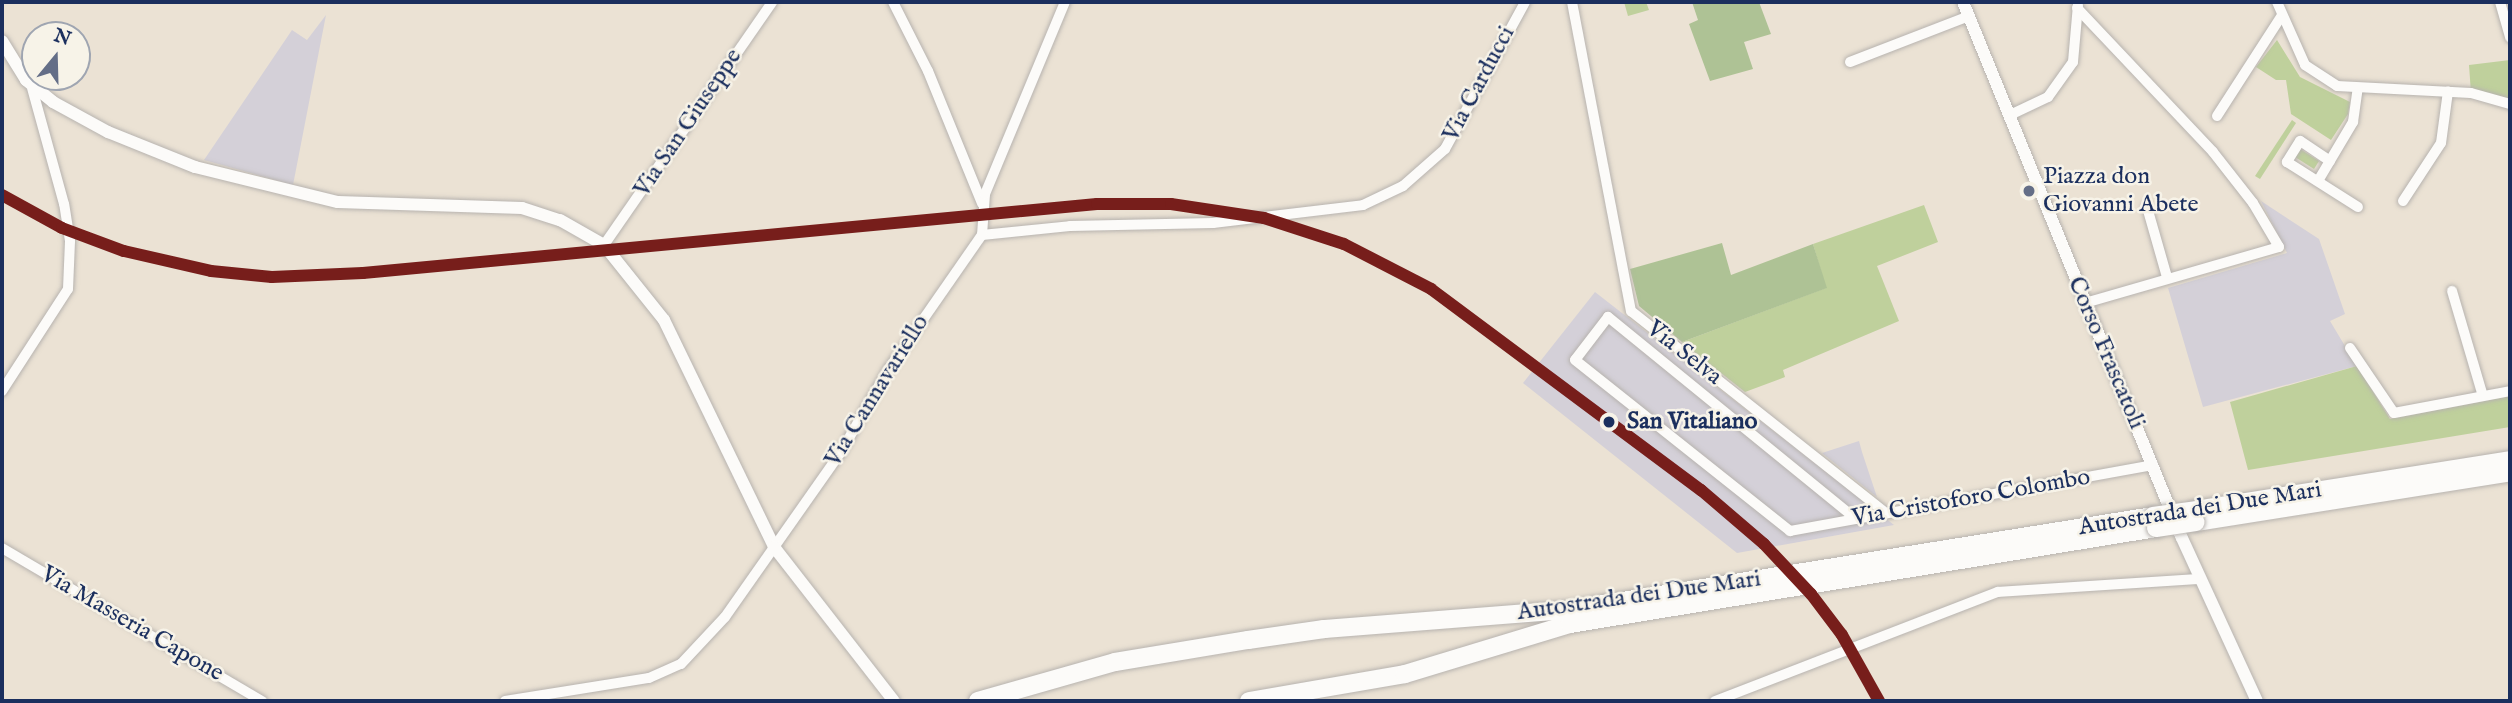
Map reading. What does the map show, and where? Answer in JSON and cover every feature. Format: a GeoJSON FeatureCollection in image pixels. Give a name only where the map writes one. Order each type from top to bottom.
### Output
{"type":"FeatureCollection","features":[{"type":"Feature","properties":{"kind":"highway","name":"Autostrada dei Due Mari"},"geometry":{"type":"LineString","coordinates":[[2420,481],[2510,460]]}},
{"type":"Feature","properties":{"kind":"highway","name":"Autostrada dei Due Mari"},"geometry":{"type":"LineString","coordinates":[[978,701],[1115,662],[1261,638],[1324,629],[1566,610],[2420,481],[2510,472]]}},
{"type":"Feature","properties":{"kind":"highway","name":"Autostrada dei Due Mari"},"geometry":{"type":"LineString","coordinates":[[1249,701],[1405,674],[1570,624],[2155,522]]}},
{"type":"Feature","properties":{"kind":"street","name":"Via San Giuseppe"},"geometry":{"type":"LineString","coordinates":[[604,245],[772,2]]}},
{"type":"Feature","properties":{"kind":"street"},"geometry":{"type":"LineString","coordinates":[[893,2],[928,71],[982,203],[982,235]]}},
{"type":"Feature","properties":{"kind":"street"},"geometry":{"type":"LineString","coordinates":[[982,203],[1065,2]]}},
{"type":"Feature","properties":{"kind":"street","name":"Via Carducci"},"geometry":{"type":"LineString","coordinates":[[982,235],[1070,226],[1213,223],[1363,205],[1403,186],[1445,149],[1525,2]]}},
{"type":"Feature","properties":{"kind":"street","name":"Via Selva"},"geometry":{"type":"LineString","coordinates":[[1572,2],[1632,312],[1886,513]]}},
{"type":"Feature","properties":{"kind":"street","name":"Corso Frascatoli"},"geometry":{"type":"LineString","coordinates":[[1963,2],[2181,536],[2257,701]]}},
{"type":"Feature","properties":{"kind":"street"},"geometry":{"type":"LineString","coordinates":[[2277,2],[2305,65],[2337,86],[2448,91],[2510,104]]}},
{"type":"Feature","properties":{"kind":"street"},"geometry":{"type":"LineString","coordinates":[[2500,2],[2510,38]]}},
{"type":"Feature","properties":{"kind":"street"},"geometry":{"type":"LineString","coordinates":[[2010,115],[2048,97],[2073,62],[2078,5]]}},
{"type":"Feature","properties":{"kind":"street"},"geometry":{"type":"LineString","coordinates":[[2078,5],[2213,152],[2253,203],[2279,247],[2167,277],[2085,303]]}},
{"type":"Feature","properties":{"kind":"street"},"geometry":{"type":"LineString","coordinates":[[2217,116],[2282,15]]}},
{"type":"Feature","properties":{"kind":"street"},"geometry":{"type":"LineString","coordinates":[[1850,62],[1969,16]]}},
{"type":"Feature","properties":{"kind":"street"},"geometry":{"type":"LineString","coordinates":[[2,41],[21,71]]}},
{"type":"Feature","properties":{"kind":"street"},"geometry":{"type":"LineString","coordinates":[[2318,181],[2353,122],[2358,88]]}},
{"type":"Feature","properties":{"kind":"street"},"geometry":{"type":"LineString","coordinates":[[2,391],[50,323],[68,289],[71,259],[64,204],[33,91]]}},
{"type":"Feature","properties":{"kind":"street"},"geometry":{"type":"LineString","coordinates":[[37,91],[71,113],[152,151],[216,174],[300,196],[375,205],[522,208],[560,220],[604,245],[664,320],[774,547],[894,701]]}},
{"type":"Feature","properties":{"kind":"street"},"geometry":{"type":"LineString","coordinates":[[2403,201],[2441,143],[2448,91]]}},
{"type":"Feature","properties":{"kind":"street"},"geometry":{"type":"LineString","coordinates":[[2330,160],[2300,141],[2287,162],[2358,207]]}},
{"type":"Feature","properties":{"kind":"street"},"geometry":{"type":"LineString","coordinates":[[2147,207],[2167,277]]}},
{"type":"Feature","properties":{"kind":"street","name":"Via Cannavariello"},"geometry":{"type":"LineString","coordinates":[[505,701],[649,678],[681,664],[725,617],[841,452],[914,331],[982,235]]}},
{"type":"Feature","properties":{"kind":"street"},"geometry":{"type":"LineString","coordinates":[[2452,291],[2483,396]]}},
{"type":"Feature","properties":{"kind":"street","name":"Via Cristoforo Colombo"},"geometry":{"type":"LineString","coordinates":[[1856,519],[1608,317],[1575,360],[1790,531],[1856,519],[1886,513],[2153,465]]}},
{"type":"Feature","properties":{"kind":"street"},"geometry":{"type":"LineString","coordinates":[[2350,348],[2394,413],[2510,391]]}},
{"type":"Feature","properties":{"kind":"street","name":"Via Masseria Capone"},"geometry":{"type":"LineString","coordinates":[[2,548],[262,701]]}},
{"type":"Feature","properties":{"kind":"street"},"geometry":{"type":"LineString","coordinates":[[1715,701],[1998,592],[2201,579]]}},
{"type":"Feature","properties":{"kind":"shaded area"},"geometry":{"type":"Polygon","coordinates":[[[326,15],[293,185],[204,160],[292,30],[307,40],[326,15]]]}},
{"type":"Feature","properties":{"kind":"shaded area"},"geometry":{"type":"Polygon","coordinates":[[[2261,201],[2319,239],[2345,314],[2330,321],[2357,366],[2203,407],[2168,288],[2287,253],[2261,201]]]}},
{"type":"Feature","properties":{"kind":"shaded area"},"geometry":{"type":"Polygon","coordinates":[[[1595,292],[1894,525],[1737,553],[1523,383],[1595,292]]]}},
{"type":"Feature","properties":{"kind":"shaded area"},"geometry":{"type":"Polygon","coordinates":[[[1859,441],[1862,452],[1877,497],[1822,453],[1859,441]]]}},
{"type":"Feature","properties":{"kind":"green space"},"geometry":{"type":"Polygon","coordinates":[[[1624,2],[1646,2],[1649,10],[1628,16],[1624,2]]]}},
{"type":"Feature","properties":{"kind":"green space"},"geometry":{"type":"Polygon","coordinates":[[[1692,2],[1759,2],[1771,34],[1744,42],[1753,69],[1710,81],[1689,24],[1698,20],[1692,2]]]}},
{"type":"Feature","properties":{"kind":"green space"},"geometry":{"type":"Polygon","coordinates":[[[2277,40],[2300,77],[2350,102],[2348,114],[2331,140],[2291,114],[2286,80],[2276,80],[2256,67],[2277,40]]]}},
{"type":"Feature","properties":{"kind":"green space"},"geometry":{"type":"Polygon","coordinates":[[[2510,60],[2510,104],[2471,93],[2469,65],[2510,60]]]}},
{"type":"Feature","properties":{"kind":"green space"},"geometry":{"type":"Polygon","coordinates":[[[2292,120],[2296,123],[2260,179],[2255,176],[2292,120]]]}},
{"type":"Feature","properties":{"kind":"green space"},"geometry":{"type":"Polygon","coordinates":[[[2300,149],[2319,161],[2314,169],[2295,157],[2300,149]]]}},
{"type":"Feature","properties":{"kind":"green space"},"geometry":{"type":"Polygon","coordinates":[[[1924,205],[1938,242],[1877,266],[1899,321],[1783,370],[1785,377],[1745,392],[1682,342],[1826,288],[1813,244],[1924,205]]]}},
{"type":"Feature","properties":{"kind":"green space"},"geometry":{"type":"Polygon","coordinates":[[[1722,243],[1731,275],[1813,244],[1827,288],[1682,342],[1639,306],[1630,269],[1722,243]]]}},
{"type":"Feature","properties":{"kind":"green space"},"geometry":{"type":"Polygon","coordinates":[[[2357,366],[2390,419],[2510,396],[2510,427],[2248,470],[2230,402],[2357,366]]]}},
{"type":"Feature","properties":{"kind":"transit line"},"geometry":{"type":"LineString","coordinates":[[2,195],[62,228],[124,251],[211,271],[272,277],[363,273],[1097,204],[1171,204],[1264,218],[1344,244],[1431,289],[1701,490],[1764,544],[1811,594],[1842,635],[1879,701]]}},
{"type":"Feature","properties":{"kind":"place","name":"Piazza don Giovanni Abete"},"geometry":{"type":"Point","coordinates":[2029,191]}},
{"type":"Feature","properties":{"kind":"place","name":"San Vitaliano"},"geometry":{"type":"Point","coordinates":[1609,422]}}]}
